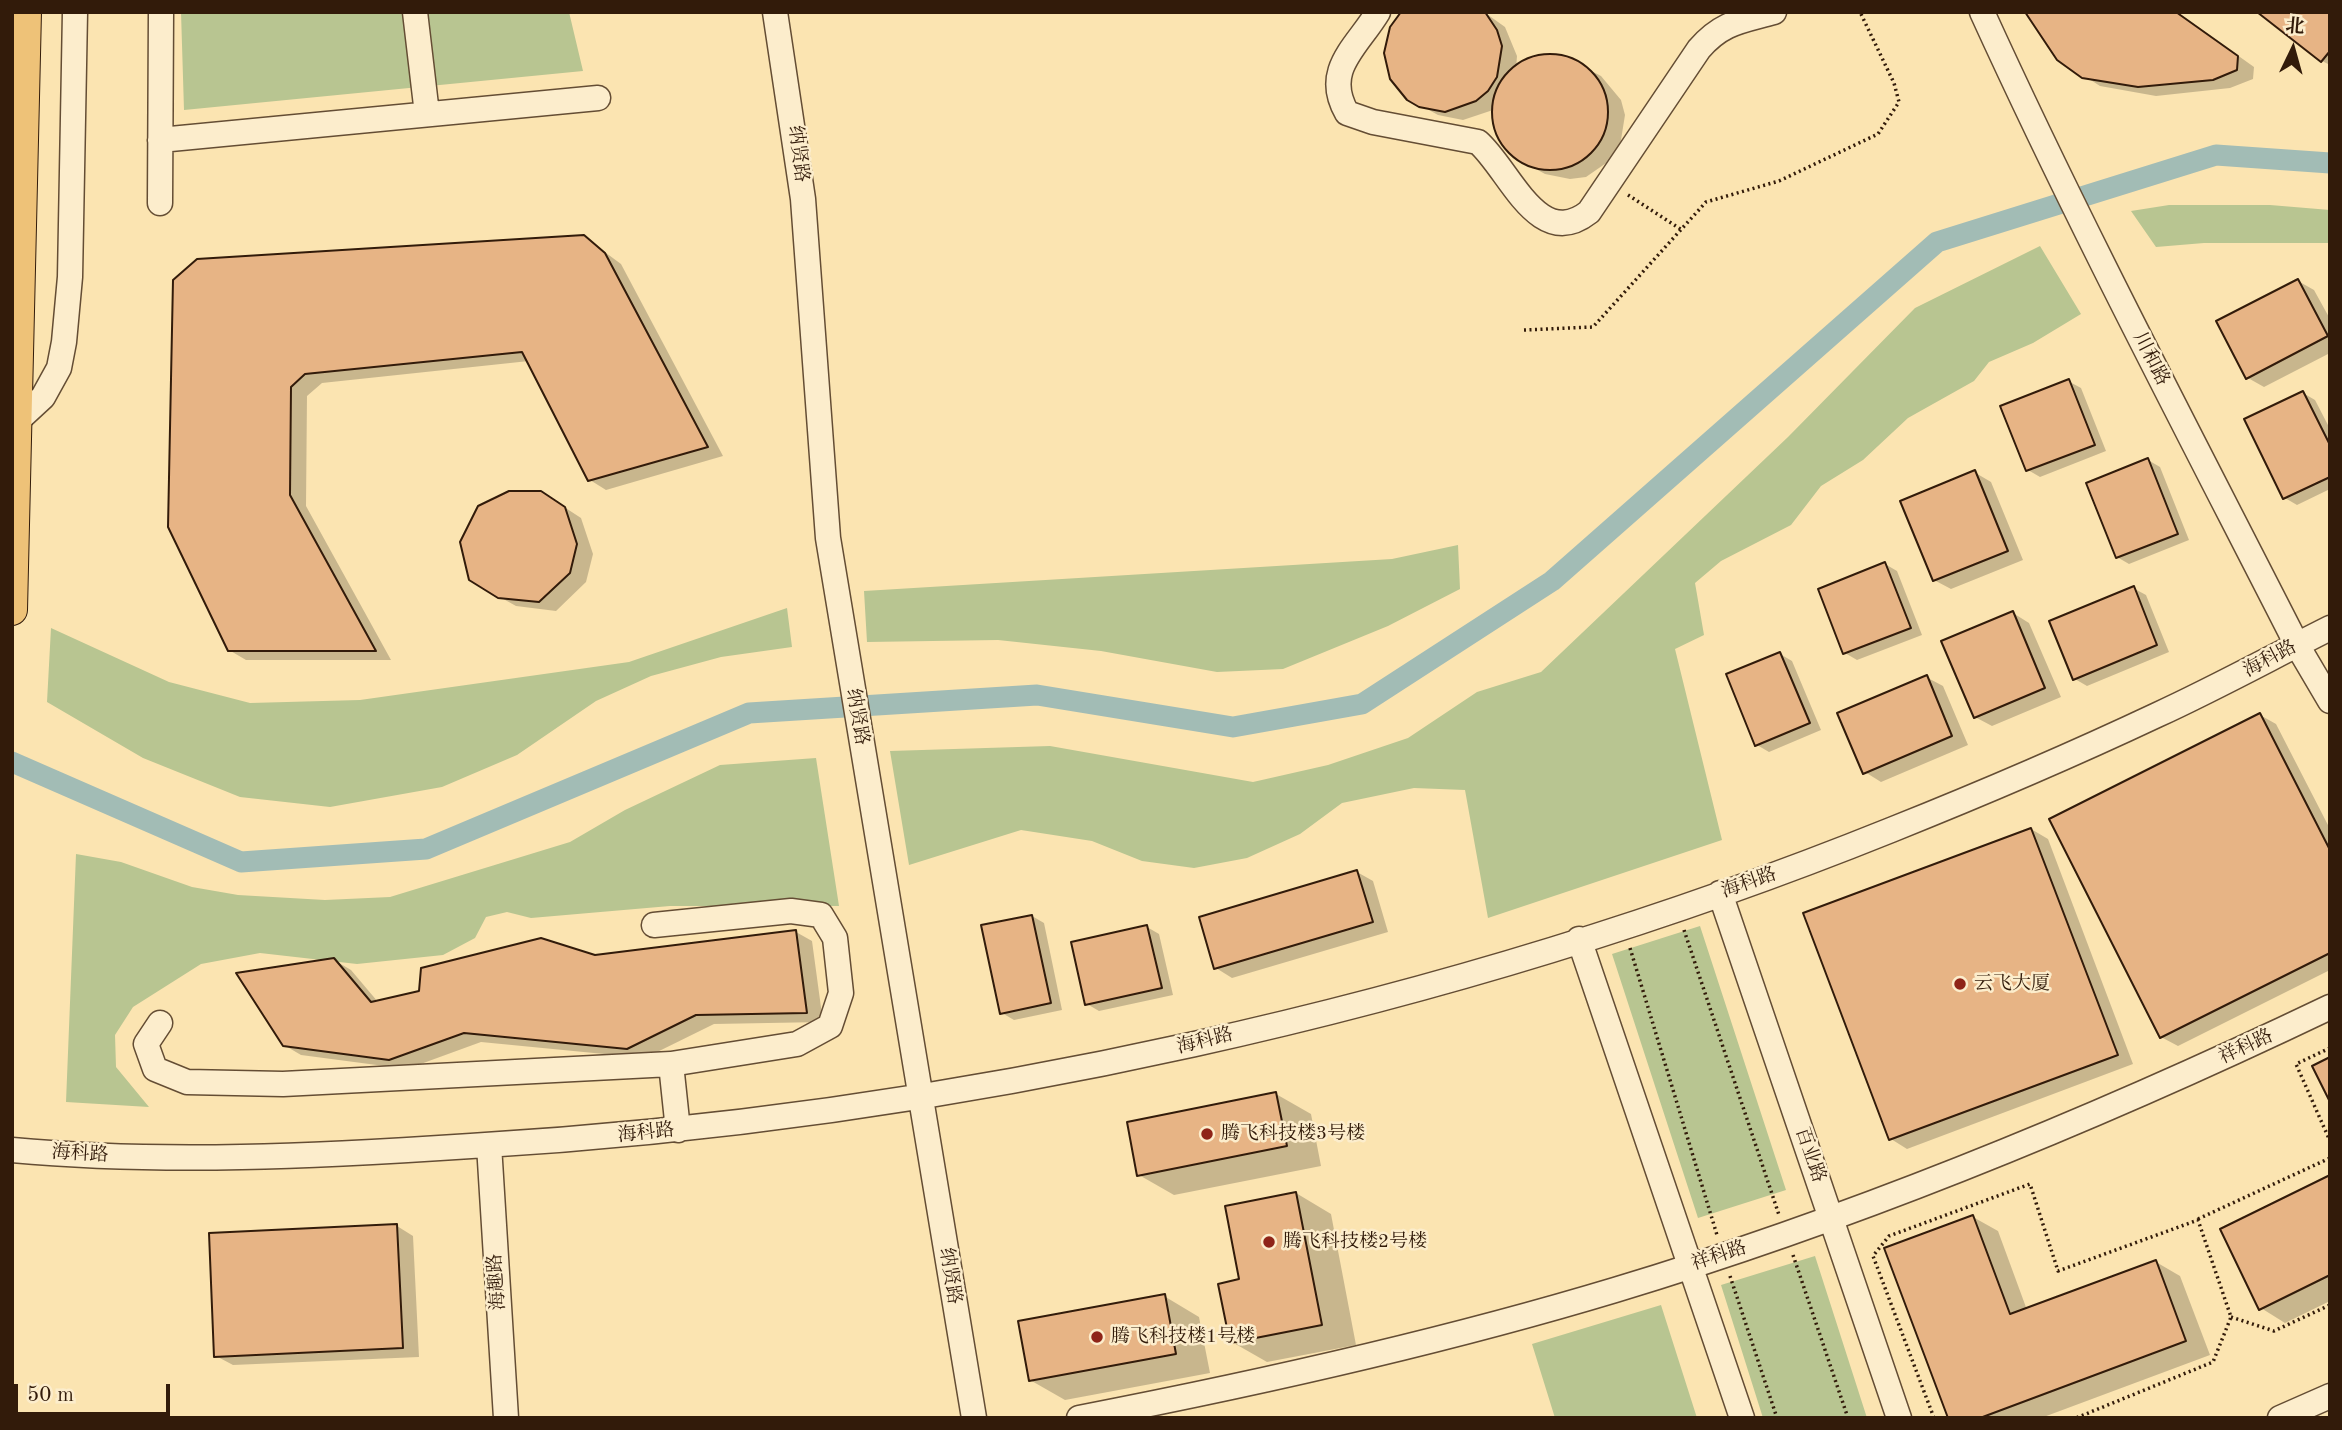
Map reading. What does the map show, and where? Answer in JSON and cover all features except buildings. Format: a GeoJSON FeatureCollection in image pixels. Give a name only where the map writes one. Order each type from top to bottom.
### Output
{"type":"FeatureCollection","features":[{"type":"Feature","properties":{"kind":"main road"},"geometry":{"type":"LineString","coordinates":[[12,610],[26,12]]}},
{"type":"Feature","properties":{"kind":"street"},"geometry":{"type":"LineString","coordinates":[[17,421],[43,397],[58,368],[64,342],[70,276],[75,12]]}},
{"type":"Feature","properties":{"kind":"street"},"geometry":{"type":"LineString","coordinates":[[160,203],[161,12]]}},
{"type":"Feature","properties":{"kind":"street"},"geometry":{"type":"LineString","coordinates":[[415,12],[427,114]]}},
{"type":"Feature","properties":{"kind":"street","name":"纳贤路"},"geometry":{"type":"LineString","coordinates":[[775,12],[803,199],[820,456],[842,632],[974,1418]]}},
{"type":"Feature","properties":{"kind":"street"},"geometry":{"type":"LineString","coordinates":[[1378,12],[1342,65],[1336,92],[1347,113],[1373,122],[1478,142],[1533,210],[1549,222],[1562,225],[1581,217],[1608,183],[1699,49],[1714,32],[1774,12]]}},
{"type":"Feature","properties":{"kind":"street","name":"川和路"},"geometry":{"type":"LineString","coordinates":[[1982,12],[2035,129],[2116,290],[2297,645],[2330,701]]}},
{"type":"Feature","properties":{"kind":"street"},"geometry":{"type":"LineString","coordinates":[[160,139],[598,98]]}},
{"type":"Feature","properties":{"kind":"street","name":"海科路"},"geometry":{"type":"LineString","coordinates":[[12,1150],[71,1155],[213,1157],[489,1145],[678,1130],[920,1094],[1171,1049],[1414,989],[1579,940],[1720,893],[1886,832],[2022,776],[2158,715],[2330,628]]}},
{"type":"Feature","properties":{"kind":"street","name":"百业路"},"geometry":{"type":"LineString","coordinates":[[1720,893],[1899,1418]]}},
{"type":"Feature","properties":{"kind":"street"},"geometry":{"type":"LineString","coordinates":[[160,1023],[146,1044],[155,1069],[187,1082],[283,1084],[671,1064],[797,1044],[830,1026],[841,993],[835,938],[821,915],[791,911],[654,925]]}},
{"type":"Feature","properties":{"kind":"street"},"geometry":{"type":"LineString","coordinates":[[1579,940],[1742,1418]]}},
{"type":"Feature","properties":{"kind":"street","name":"祥科路"},"geometry":{"type":"LineString","coordinates":[[1079,1418],[1366,1357],[1603,1293],[1723,1255],[2062,1129],[2330,1007]]}},
{"type":"Feature","properties":{"kind":"street"},"geometry":{"type":"LineString","coordinates":[[671,1064],[678,1130]]}},
{"type":"Feature","properties":{"kind":"street","name":"海趣路"},"geometry":{"type":"LineString","coordinates":[[489,1145],[506,1418]]}},
{"type":"Feature","properties":{"kind":"street"},"geometry":{"type":"LineString","coordinates":[[2280,1418],[2330,1396]]}},
{"type":"Feature","properties":{"kind":"path"},"geometry":{"type":"LineString","coordinates":[[1524,330],[1593,327],[1706,202],[1779,181],[1878,134],[1899,102],[1894,83],[1860,12]]}},
{"type":"Feature","properties":{"kind":"path"},"geometry":{"type":"LineString","coordinates":[[1608,183],[1682,230]]}},
{"type":"Feature","properties":{"kind":"path"},"geometry":{"type":"LineString","coordinates":[[1676,908],[1848,1418]]}},
{"type":"Feature","properties":{"kind":"path"},"geometry":{"type":"LineString","coordinates":[[1623,926],[1723,1255],[1777,1418]]}},
{"type":"Feature","properties":{"kind":"path"},"geometry":{"type":"LineString","coordinates":[[2330,1048],[2296,1064],[2330,1141]]}},
{"type":"Feature","properties":{"kind":"path"},"geometry":{"type":"LineString","coordinates":[[1934,1418],[1873,1256],[1889,1236],[2030,1184],[2058,1270],[2198,1220],[2330,1158]]}},
{"type":"Feature","properties":{"kind":"path"},"geometry":{"type":"LineString","coordinates":[[2076,1418],[2213,1362],[2231,1317],[2198,1220]]}},
{"type":"Feature","properties":{"kind":"path"},"geometry":{"type":"LineString","coordinates":[[2231,1317],[2274,1331],[2330,1305]]}},
{"type":"Feature","properties":{"kind":"green space"},"geometry":{"type":"Polygon","coordinates":[[[181,12],[569,12],[583,71],[184,110],[181,12]]]}},
{"type":"Feature","properties":{"kind":"green space"},"geometry":{"type":"Polygon","coordinates":[[[2169,205],[2270,205],[2330,210],[2330,243],[2204,243],[2156,247],[2131,211],[2169,205]]]}},
{"type":"Feature","properties":{"kind":"green space"},"geometry":{"type":"Polygon","coordinates":[[[2040,246],[2081,314],[2033,343],[1989,362],[1974,381],[1908,418],[1863,460],[1821,486],[1791,525],[1721,561],[1695,583],[1704,635],[1675,649],[1722,840],[1488,918],[1465,790],[1414,788],[1342,803],[1300,834],[1247,858],[1194,868],[1142,861],[1092,841],[1021,830],[909,865],[890,751],[1050,746],[1253,782],[1328,765],[1408,738],[1477,692],[1541,672],[1788,437],[1915,308],[2040,246]]]}},
{"type":"Feature","properties":{"kind":"green space"},"geometry":{"type":"Polygon","coordinates":[[[1458,545],[1460,589],[1388,626],[1283,669],[1217,672],[1101,651],[998,640],[867,642],[864,591],[1392,559],[1458,545]]]}},
{"type":"Feature","properties":{"kind":"green space"},"geometry":{"type":"Polygon","coordinates":[[[787,608],[792,647],[721,657],[651,676],[596,701],[517,755],[442,787],[330,807],[240,797],[143,758],[47,702],[51,628],[169,682],[250,703],[360,700],[629,662],[787,608]]]}},
{"type":"Feature","properties":{"kind":"green space"},"geometry":{"type":"Polygon","coordinates":[[[816,758],[839,906],[670,906],[531,918],[507,912],[486,917],[475,938],[443,955],[357,964],[260,953],[201,964],[133,1007],[115,1035],[116,1067],[149,1107],[66,1102],[76,854],[121,862],[192,887],[238,895],[325,900],[390,897],[570,842],[625,810],[720,765],[816,758]]]}},
{"type":"Feature","properties":{"kind":"green space"},"geometry":{"type":"Polygon","coordinates":[[[1700,926],[1786,1190],[1698,1218],[1612,954],[1700,926]]]}},
{"type":"Feature","properties":{"kind":"green space"},"geometry":{"type":"Polygon","coordinates":[[[1815,1256],[1867,1418],[1763,1418],[1721,1285],[1815,1256]]]}},
{"type":"Feature","properties":{"kind":"green space"},"geometry":{"type":"Polygon","coordinates":[[[1661,1305],[1697,1418],[1555,1418],[1532,1344],[1661,1305]]]}},
{"type":"Feature","properties":{"kind":"waterway"},"geometry":{"type":"LineString","coordinates":[[12,762],[241,862],[426,849],[749,713],[1037,695],[1233,727],[1362,704],[1552,581],[1937,242],[2216,155],[2330,163]]}},
{"type":"Feature","properties":{"kind":"place","name":"云飞大厦"},"geometry":{"type":"Point","coordinates":[1960,984]}},
{"type":"Feature","properties":{"kind":"place","name":"腾飞科技楼3号楼"},"geometry":{"type":"Point","coordinates":[1207,1134]}},
{"type":"Feature","properties":{"kind":"place","name":"腾飞科技楼2号楼"},"geometry":{"type":"Point","coordinates":[1269,1242]}},
{"type":"Feature","properties":{"kind":"place","name":"腾飞科技楼1号楼"},"geometry":{"type":"Point","coordinates":[1097,1337]}}]}
